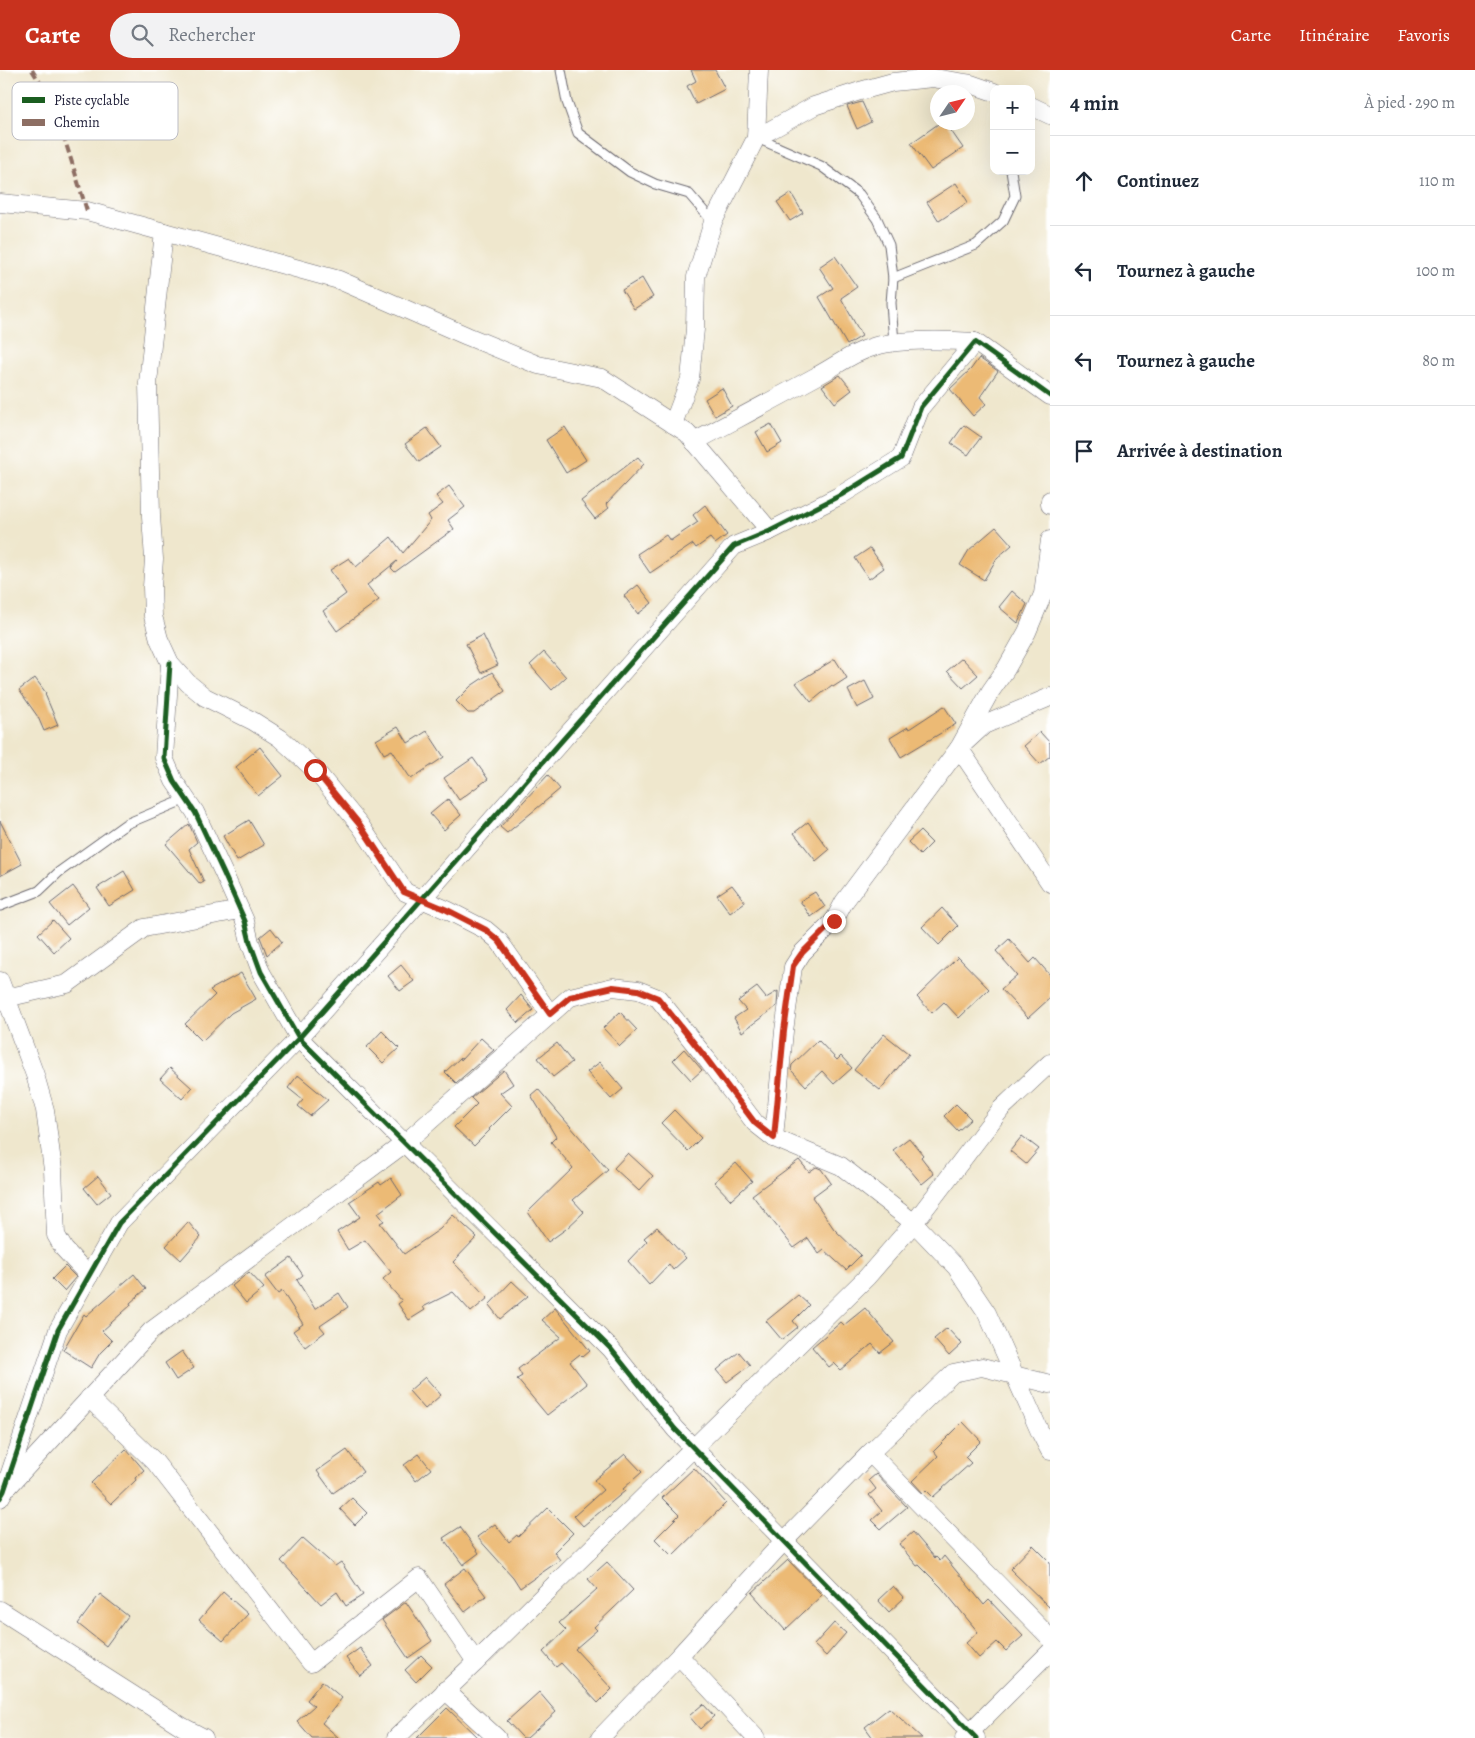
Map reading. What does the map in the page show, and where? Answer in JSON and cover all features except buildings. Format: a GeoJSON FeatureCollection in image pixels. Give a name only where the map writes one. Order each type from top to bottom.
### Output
{"type":"FeatureCollection","features":[{"type":"Feature","properties":{"kind":"street"},"geometry":{"type":"LineString","coordinates":[[673,424],[690,379],[695,329],[696,277],[713,222],[756,138],[759,70]]}},
{"type":"Feature","properties":{"kind":"street"},"geometry":{"type":"LineString","coordinates":[[756,138],[814,106],[893,82],[933,78],[972,84],[990,91]]}},
{"type":"Feature","properties":{"kind":"street"},"geometry":{"type":"LineString","coordinates":[[1035,108],[1050,115]]}},
{"type":"Feature","properties":{"kind":"street"},"geometry":{"type":"LineString","coordinates":[[0,203],[87,210],[339,280],[538,365],[602,378],[687,432],[770,531]]}},
{"type":"Feature","properties":{"kind":"street"},"geometry":{"type":"LineString","coordinates":[[164,232],[148,383],[151,516],[154,559],[152,587],[153,616],[158,639],[170,663],[188,683],[205,697],[253,721],[273,734],[315,770],[360,825],[404,892],[447,910],[486,930],[499,941],[550,1014]]}},
{"type":"Feature","properties":{"kind":"street"},"geometry":{"type":"LineString","coordinates":[[694,442],[823,373],[857,352],[879,345],[894,343],[951,340],[975,342],[1050,396]]}},
{"type":"Feature","properties":{"kind":"street"},"geometry":{"type":"LineString","coordinates":[[2,1495],[58,1330],[120,1222],[299,1038],[734,546],[770,531],[841,495],[901,458],[921,407],[975,342]]}},
{"type":"Feature","properties":{"kind":"street"},"geometry":{"type":"LineString","coordinates":[[1050,500],[1050,506]]}},
{"type":"Feature","properties":{"kind":"street"},"geometry":{"type":"LineString","coordinates":[[774,1138],[784,1031],[793,966],[802,953],[834,921],[844,902],[959,748],[990,692],[1006,669],[1027,632],[1043,594],[1050,540]]}},
{"type":"Feature","properties":{"kind":"street"},"geometry":{"type":"LineString","coordinates":[[170,663],[164,758],[174,781],[195,812],[240,910],[261,972],[299,1038],[611,1349],[675,1428],[970,1736],[1050,1652]]}},
{"type":"Feature","properties":{"kind":"street"},"geometry":{"type":"LineString","coordinates":[[959,748],[984,725],[1050,697]]}},
{"type":"Feature","properties":{"kind":"street"},"geometry":{"type":"LineString","coordinates":[[959,748],[1050,883]]}},
{"type":"Feature","properties":{"kind":"street"},"geometry":{"type":"LineString","coordinates":[[6,998],[67,984],[144,928],[240,910]]}},
{"type":"Feature","properties":{"kind":"street"},"geometry":{"type":"LineString","coordinates":[[0,981],[35,1075],[45,1110],[53,1170],[56,1235],[64,1249],[89,1276]]}},
{"type":"Feature","properties":{"kind":"street"},"geometry":{"type":"LineString","coordinates":[[2,1495],[151,1331],[405,1143],[570,997],[613,987],[638,990],[658,998],[755,1123],[774,1138],[841,1166],[914,1223],[956,1267],[987,1313],[1050,1451]]}},
{"type":"Feature","properties":{"kind":"street"},"geometry":{"type":"LineString","coordinates":[[396,1738],[476,1662],[866,1277],[914,1223],[1002,1109],[1050,1063]]}},
{"type":"Feature","properties":{"kind":"street"},"geometry":{"type":"LineString","coordinates":[[600,1738],[680,1656],[784,1541],[870,1453],[953,1373],[982,1367],[1050,1384]]}},
{"type":"Feature","properties":{"kind":"street"},"geometry":{"type":"LineString","coordinates":[[89,1398],[155,1462],[311,1663],[418,1578],[476,1662]]}},
{"type":"Feature","properties":{"kind":"street"},"geometry":{"type":"LineString","coordinates":[[870,1453],[1050,1638]]}},
{"type":"Feature","properties":{"kind":"street"},"geometry":{"type":"LineString","coordinates":[[0,1610],[183,1727],[204,1738]]}},
{"type":"Feature","properties":{"kind":"street"},"geometry":{"type":"LineString","coordinates":[[680,1656],[756,1738]]}},
{"type":"Feature","properties":{"kind":"street"},"geometry":{"type":"LineString","coordinates":[[446,1690],[497,1738]]}},
{"type":"Feature","properties":{"kind":"lane"},"geometry":{"type":"LineString","coordinates":[[561,70],[567,102],[578,133],[630,172],[655,184],[690,194],[713,222]]}},
{"type":"Feature","properties":{"kind":"lane"},"geometry":{"type":"LineString","coordinates":[[756,138],[821,166],[859,194],[877,219],[889,245],[894,278],[891,303],[894,343]]}},
{"type":"Feature","properties":{"kind":"lane"},"geometry":{"type":"LineString","coordinates":[[894,278],[976,245],[1003,221],[1015,196],[1012,175]]}},
{"type":"Feature","properties":{"kind":"lane"},"geometry":{"type":"LineString","coordinates":[[0,906],[39,891],[59,872],[126,824],[186,798]]}},
{"type":"Feature","properties":{"kind":"marked path"},"geometry":{"type":"LineString","coordinates":[[32,70],[40,82]]}},
{"type":"Feature","properties":{"kind":"marked path"},"geometry":{"type":"LineString","coordinates":[[65,140],[87,211]]}},
{"type":"Feature","properties":{"kind":"cycle path"},"geometry":{"type":"LineString","coordinates":[[170,663],[164,758],[174,781],[195,812],[224,874],[245,921],[250,942],[261,972],[299,1038],[734,546],[770,531],[841,495],[901,458],[921,407],[975,342],[1050,396]]}},
{"type":"Feature","properties":{"kind":"cycle path"},"geometry":{"type":"LineString","coordinates":[[0,1498],[58,1330],[119,1223],[299,1038],[611,1349],[675,1429],[976,1738]]}},
{"type":"Feature","properties":{"kind":"route"},"geometry":{"type":"LineString","coordinates":[[315,770],[360,825],[404,892],[447,910],[486,930],[499,941],[550,1014],[570,997],[613,987],[638,990],[658,998],[755,1123],[774,1138],[784,1031],[793,966],[802,953],[834,921]]}}]}
